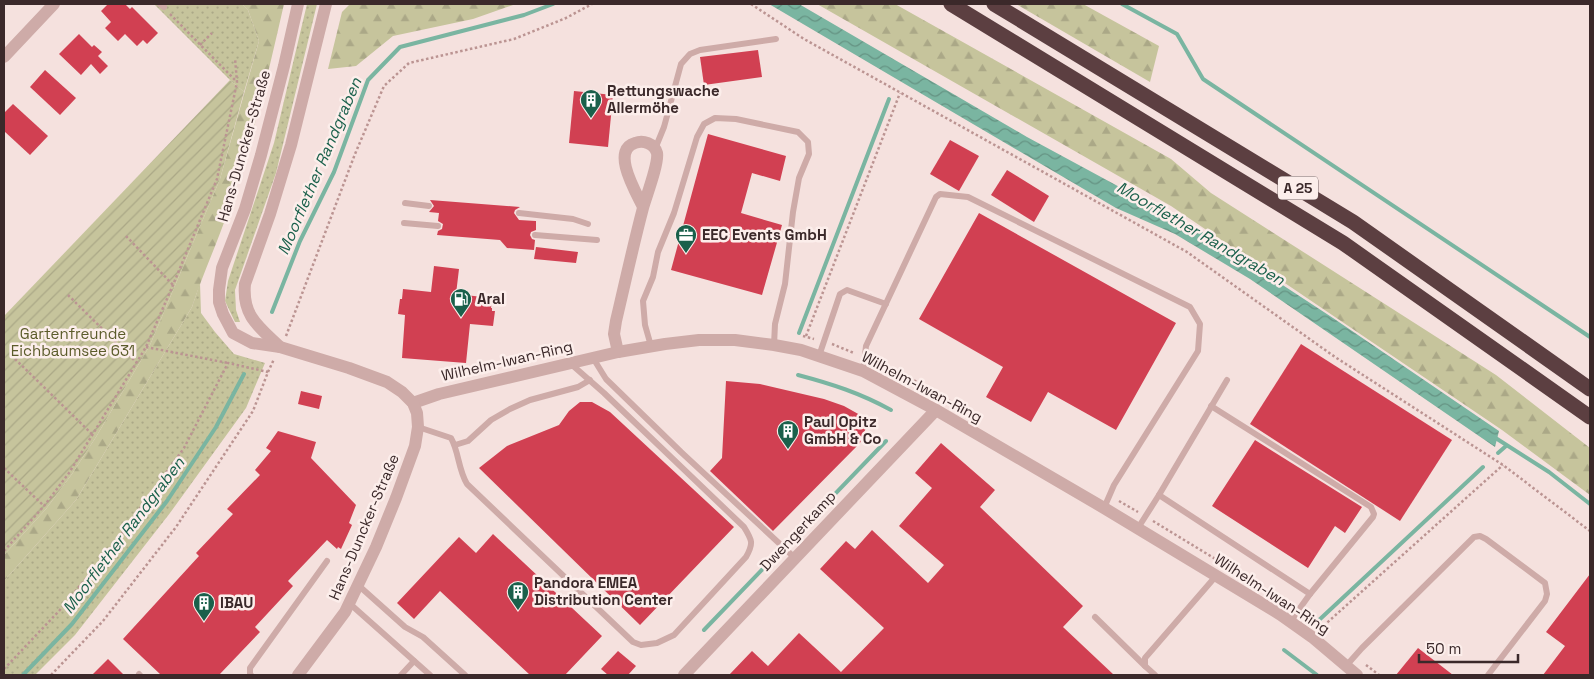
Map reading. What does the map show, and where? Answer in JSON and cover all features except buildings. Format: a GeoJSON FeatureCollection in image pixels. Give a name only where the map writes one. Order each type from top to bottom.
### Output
{"type":"FeatureCollection","features":[{"type":"Feature","properties":{"kind":"highway","name":"A 25"},"geometry":{"type":"LineString","coordinates":[[951,4],[1342,242],[1590,417]]}},
{"type":"Feature","properties":{"kind":"highway","name":"A 25"},"geometry":{"type":"LineString","coordinates":[[994,4],[1353,222],[1590,389]]}},
{"type":"Feature","properties":{"kind":"street"},"geometry":{"type":"LineString","coordinates":[[4,57],[54,4]]}},
{"type":"Feature","properties":{"kind":"street","name":"Hans-Duncker-Straße"},"geometry":{"type":"LineString","coordinates":[[298,4],[261,155],[245,209],[222,268],[219,290],[222,314],[233,333],[252,343],[280,347],[387,382],[402,392],[413,403],[417,413],[418,427],[415,446],[396,498],[376,547],[345,612],[298,675]]}},
{"type":"Feature","properties":{"kind":"street","name":"Hans-Duncker-Straße"},"geometry":{"type":"LineString","coordinates":[[280,347],[255,323],[249,314],[244,295],[245,284],[270,214],[291,145],[326,4]]}},
{"type":"Feature","properties":{"kind":"street"},"geometry":{"type":"LineString","coordinates":[[618,352],[614,334],[616,321],[657,157],[655,149],[647,143],[638,142],[629,145],[625,153],[625,162],[628,174],[643,207]]}},
{"type":"Feature","properties":{"kind":"street","name":"Wilhelm-Iwan-Ring"},"geometry":{"type":"LineString","coordinates":[[413,403],[438,394],[651,346],[699,340],[736,340],[801,350],[862,371],[936,410],[1104,508],[1312,636],[1357,675]]}},
{"type":"Feature","properties":{"kind":"street","name":"Dwengerkamp"},"geometry":{"type":"LineString","coordinates":[[684,675],[791,555],[936,410]]}},
{"type":"Feature","properties":{"kind":"lane"},"geometry":{"type":"LineString","coordinates":[[655,149],[664,127],[681,64],[686,57],[700,50],[776,39]]}},
{"type":"Feature","properties":{"kind":"lane"},"geometry":{"type":"LineString","coordinates":[[651,346],[645,325],[643,301],[653,277],[658,252],[674,213],[697,137],[704,124],[716,118],[736,119],[798,132],[808,142],[809,154],[799,178],[793,212],[785,284],[775,324],[774,345]]}},
{"type":"Feature","properties":{"kind":"lane"},"geometry":{"type":"LineString","coordinates":[[862,371],[866,346],[936,197],[940,194],[968,197],[1190,307],[1200,324],[1198,351],[1114,485],[1104,508]]}},
{"type":"Feature","properties":{"kind":"lane"},"geometry":{"type":"LineString","coordinates":[[405,203],[430,206]]}},
{"type":"Feature","properties":{"kind":"lane"},"geometry":{"type":"LineString","coordinates":[[519,213],[573,219],[588,224]]}},
{"type":"Feature","properties":{"kind":"lane"},"geometry":{"type":"LineString","coordinates":[[404,223],[438,226]]}},
{"type":"Feature","properties":{"kind":"lane"},"geometry":{"type":"LineString","coordinates":[[535,235],[597,240]]}},
{"type":"Feature","properties":{"kind":"lane"},"geometry":{"type":"LineString","coordinates":[[818,356],[840,294],[847,290],[886,304]]}},
{"type":"Feature","properties":{"kind":"lane"},"geometry":{"type":"LineString","coordinates":[[593,358],[606,378],[681,452],[791,555]]}},
{"type":"Feature","properties":{"kind":"lane"},"geometry":{"type":"LineString","coordinates":[[418,427],[451,438],[455,445],[462,476],[467,484],[632,642],[641,645],[657,644],[674,635],[746,557],[750,549],[751,539],[737,520],[571,363]]}},
{"type":"Feature","properties":{"kind":"lane"},"geometry":{"type":"LineString","coordinates":[[455,445],[468,441],[491,420],[510,409],[530,400],[578,387],[590,380]]}},
{"type":"Feature","properties":{"kind":"lane"},"geometry":{"type":"LineString","coordinates":[[1138,528],[1159,496],[1227,380]]}},
{"type":"Feature","properties":{"kind":"lane"},"geometry":{"type":"LineString","coordinates":[[1211,406],[1371,507],[1374,514],[1374,517],[1310,594],[1290,622]]}},
{"type":"Feature","properties":{"kind":"lane"},"geometry":{"type":"LineString","coordinates":[[1159,496],[1310,594]]}},
{"type":"Feature","properties":{"kind":"lane"},"geometry":{"type":"LineString","coordinates":[[1346,666],[1474,537],[1480,536],[1545,583],[1547,588],[1545,601],[1488,675]]}},
{"type":"Feature","properties":{"kind":"lane"},"geometry":{"type":"LineString","coordinates":[[251,675],[250,668],[327,560]]}},
{"type":"Feature","properties":{"kind":"lane"},"geometry":{"type":"LineString","coordinates":[[1145,666],[1145,658],[1216,576]]}},
{"type":"Feature","properties":{"kind":"lane"},"geometry":{"type":"LineString","coordinates":[[358,585],[405,627],[423,637],[465,675]]}},
{"type":"Feature","properties":{"kind":"lane"},"geometry":{"type":"LineString","coordinates":[[349,603],[430,675]]}},
{"type":"Feature","properties":{"kind":"lane"},"geometry":{"type":"LineString","coordinates":[[1095,617],[1155,675]]}},
{"type":"Feature","properties":{"kind":"lane"},"geometry":{"type":"LineString","coordinates":[[401,675],[414,661]]}},
{"type":"Feature","properties":{"kind":"path"},"geometry":{"type":"LineString","coordinates":[[51,675],[102,621],[176,527],[253,411],[268,372],[289,330],[355,154],[384,86],[409,63],[514,39],[566,18],[592,4]]}},
{"type":"Feature","properties":{"kind":"path"},"geometry":{"type":"LineString","coordinates":[[751,4],[804,40],[1187,252],[1335,357],[1502,465],[1590,531]]}},
{"type":"Feature","properties":{"kind":"path"},"geometry":{"type":"LineString","coordinates":[[162,6],[237,82]]}},
{"type":"Feature","properties":{"kind":"path"},"geometry":{"type":"LineString","coordinates":[[200,45],[212,33]]}},
{"type":"Feature","properties":{"kind":"path"},"geometry":{"type":"LineString","coordinates":[[4,551],[44,506],[69,473],[146,347],[217,179],[237,82],[235,58]]}},
{"type":"Feature","properties":{"kind":"path"},"geometry":{"type":"LineString","coordinates":[[801,350],[900,93]]}},
{"type":"Feature","properties":{"kind":"path"},"geometry":{"type":"LineString","coordinates":[[126,236],[173,286]]}},
{"type":"Feature","properties":{"kind":"path"},"geometry":{"type":"LineString","coordinates":[[68,295],[137,363]]}},
{"type":"Feature","properties":{"kind":"path"},"geometry":{"type":"LineString","coordinates":[[146,347],[268,372]]}},
{"type":"Feature","properties":{"kind":"path"},"geometry":{"type":"LineString","coordinates":[[14,359],[93,435]]}},
{"type":"Feature","properties":{"kind":"path"},"geometry":{"type":"LineString","coordinates":[[4,669],[59,611],[112,547],[184,448],[228,363]]}},
{"type":"Feature","properties":{"kind":"path"},"geometry":{"type":"LineString","coordinates":[[1312,636],[1502,465]]}},
{"type":"Feature","properties":{"kind":"path"},"geometry":{"type":"LineString","coordinates":[[4,468],[44,506]]}},
{"type":"Feature","properties":{"kind":"green space"},"geometry":{"type":"Polygon","coordinates":[[[154,4],[242,4],[248,10],[259,41],[244,92],[230,80],[154,4]]]}},
{"type":"Feature","properties":{"kind":"green space"},"geometry":{"type":"Polygon","coordinates":[[[242,4],[284,4],[244,162],[223,226],[192,307],[76,500],[4,581],[4,555],[46,509],[72,474],[150,345],[220,179],[259,41],[248,10],[242,4]]]}},
{"type":"Feature","properties":{"kind":"green space"},"geometry":{"type":"Polygon","coordinates":[[[307,4],[317,4],[276,173],[235,290],[236,310],[240,322],[235,322],[225,301],[228,281],[274,143],[307,4]]]}},
{"type":"Feature","properties":{"kind":"green space"},"geometry":{"type":"Polygon","coordinates":[[[350,4],[516,4],[473,19],[393,36],[356,66],[328,69],[342,12],[350,4]]]}},
{"type":"Feature","properties":{"kind":"green space"},"geometry":{"type":"Polygon","coordinates":[[[817,4],[895,4],[1171,159],[1211,193],[1496,375],[1590,448],[1590,495],[1502,430],[1171,206],[817,4]]]}},
{"type":"Feature","properties":{"kind":"green space"},"geometry":{"type":"Polygon","coordinates":[[[1016,4],[1083,4],[1159,46],[1150,82],[1016,4]]]}},
{"type":"Feature","properties":{"kind":"green space","name":"Gartenfreunde Eichbaumsee 631"},"geometry":{"type":"Polygon","coordinates":[[[230,80],[244,92],[220,179],[150,345],[72,474],[46,509],[4,555],[4,316],[230,80]]]}},
{"type":"Feature","properties":{"kind":"green space"},"geometry":{"type":"Polygon","coordinates":[[[200,283],[201,313],[215,332],[234,354],[265,363],[246,408],[170,513],[75,635],[35,675],[4,675],[4,581],[76,500],[192,307],[200,283]]]}},
{"type":"Feature","properties":{"kind":"water"},"geometry":{"type":"Polygon","coordinates":[[[769,4],[799,4],[1027,137],[1199,230],[1499,431],[1495,447],[1250,279],[1175,234],[1116,208],[769,4]]]}},
{"type":"Feature","properties":{"kind":"waterway","name":"Moorflether Randgraben"},"geometry":{"type":"LineString","coordinates":[[272,312],[300,241],[334,172],[368,80],[400,47],[524,15],[553,4]]}},
{"type":"Feature","properties":{"kind":"waterway"},"geometry":{"type":"LineString","coordinates":[[1122,4],[1177,34],[1203,79],[1590,337]]}},
{"type":"Feature","properties":{"kind":"waterway"},"geometry":{"type":"LineString","coordinates":[[799,333],[889,99]]}},
{"type":"Feature","properties":{"kind":"waterway","name":"Moorflether Randgraben"},"geometry":{"type":"LineString","coordinates":[[23,675],[72,624],[167,501],[216,427],[244,374]]}},
{"type":"Feature","properties":{"kind":"waterway"},"geometry":{"type":"LineString","coordinates":[[798,375],[846,389],[891,410]]}},
{"type":"Feature","properties":{"kind":"waterway","name":"Moorflether Randgraben"},"geometry":{"type":"LineString","coordinates":[[1494,437],[1549,472],[1590,504]]}},
{"type":"Feature","properties":{"kind":"waterway"},"geometry":{"type":"LineString","coordinates":[[704,630],[886,441]]}},
{"type":"Feature","properties":{"kind":"waterway"},"geometry":{"type":"LineString","coordinates":[[1498,453],[1506,446]]}},
{"type":"Feature","properties":{"kind":"waterway"},"geometry":{"type":"LineString","coordinates":[[1318,621],[1483,467]]}},
{"type":"Feature","properties":{"kind":"waterway"},"geometry":{"type":"LineString","coordinates":[[1284,650],[1317,675]]}},
{"type":"Feature","properties":{"kind":"place","name":"Rettungswache Allermöhe"},"geometry":{"type":"Point","coordinates":[591,119]}},
{"type":"Feature","properties":{"kind":"place","name":"EEC Events GmbH"},"geometry":{"type":"Point","coordinates":[686,254]}},
{"type":"Feature","properties":{"kind":"place","name":"Aral"},"geometry":{"type":"Point","coordinates":[461,318]}},
{"type":"Feature","properties":{"kind":"place","name":"Paul Opitz GmbH & Co"},"geometry":{"type":"Point","coordinates":[788,450]}},
{"type":"Feature","properties":{"kind":"place","name":"Pandora EMEA Distribution Center"},"geometry":{"type":"Point","coordinates":[518,611]}},
{"type":"Feature","properties":{"kind":"place","name":"IBAU"},"geometry":{"type":"Point","coordinates":[204,622]}}]}
